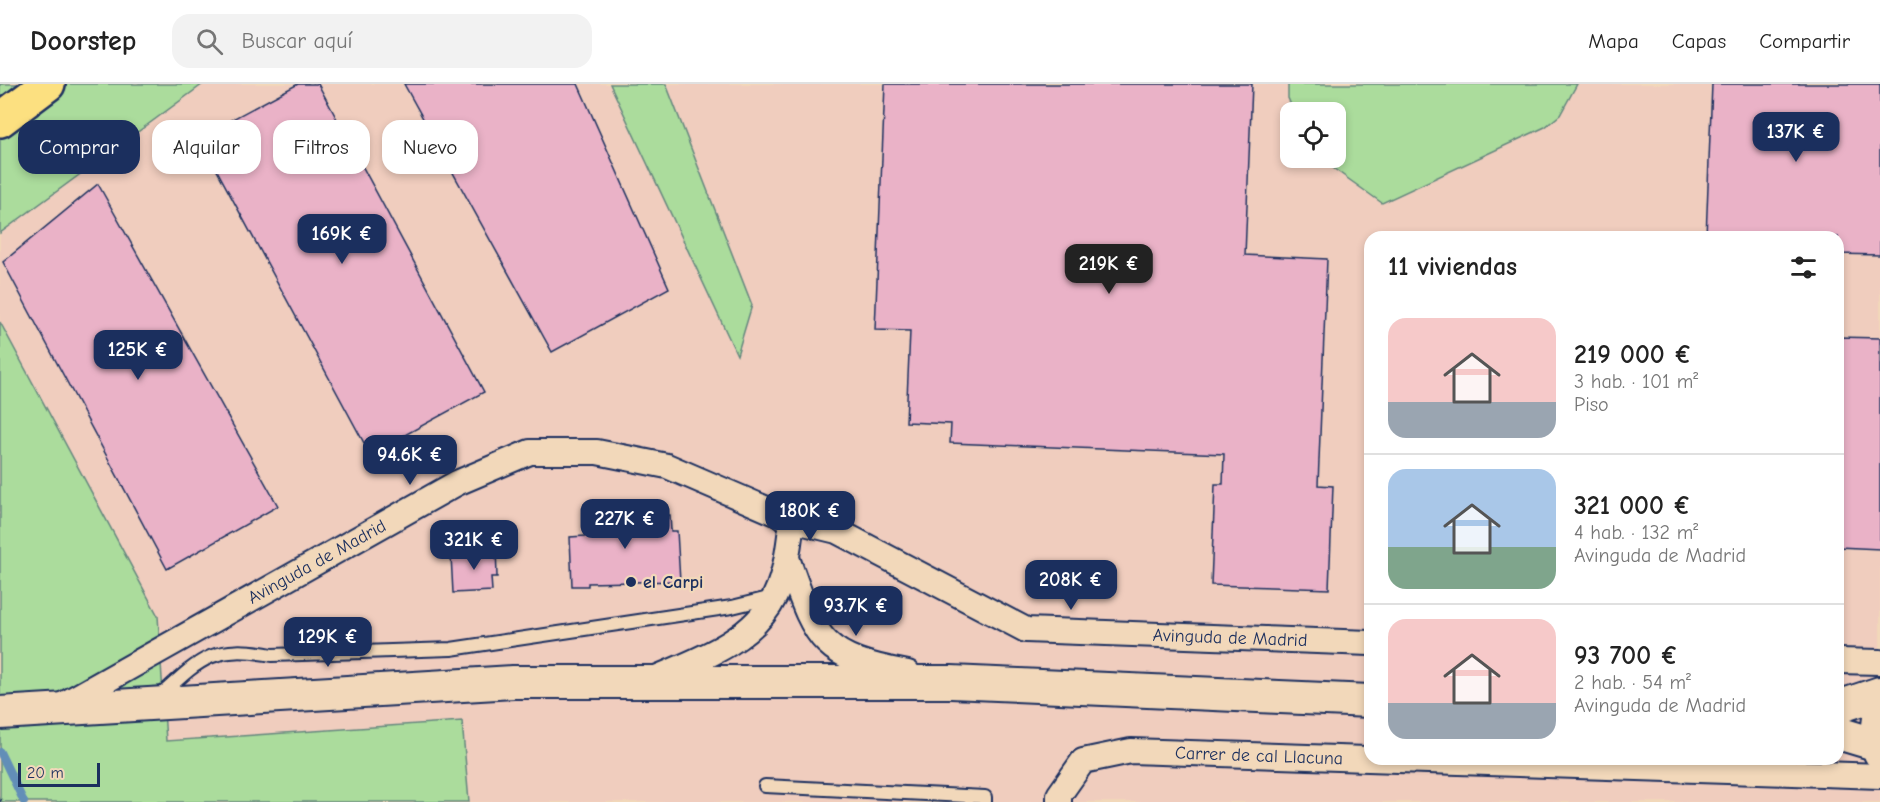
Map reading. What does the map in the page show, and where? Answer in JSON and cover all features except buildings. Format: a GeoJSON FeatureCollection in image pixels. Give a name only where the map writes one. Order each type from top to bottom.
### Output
{"type":"FeatureCollection","features":[{"type":"Feature","properties":{"kind":"highway"},"geometry":{"type":"LineString","coordinates":[[0,120],[48,84]]}},
{"type":"Feature","properties":{"kind":"street","name":"Avinguda de Madrid"},"geometry":{"type":"LineString","coordinates":[[57,709],[457,483],[530,453],[597,452],[667,465],[792,520],[837,531],[1026,630],[1364,643]]}},
{"type":"Feature","properties":{"kind":"street"},"geometry":{"type":"LineString","coordinates":[[647,682],[697,661],[744,633],[775,597],[787,558],[792,520]]}},
{"type":"Feature","properties":{"kind":"street"},"geometry":{"type":"LineString","coordinates":[[787,558],[814,627],[832,650],[886,669],[951,682]]}},
{"type":"Feature","properties":{"kind":"street"},"geometry":{"type":"LineString","coordinates":[[1844,661],[1880,662]]}},
{"type":"Feature","properties":{"kind":"street"},"geometry":{"type":"LineString","coordinates":[[5,712],[513,682],[951,682],[1364,701]]}},
{"type":"Feature","properties":{"kind":"street"},"geometry":{"type":"LineString","coordinates":[[1844,704],[1880,693]]}},
{"type":"Feature","properties":{"kind":"street"},"geometry":{"type":"LineString","coordinates":[[1844,735],[1879,749],[1880,710]]}},
{"type":"Feature","properties":{"kind":"street","name":"Carrer de cal Llacuna"},"geometry":{"type":"LineString","coordinates":[[1059,802],[1059,795],[1083,761],[1131,751],[1364,759]]}},
{"type":"Feature","properties":{"kind":"street","name":"Carrer de cal Llacuna"},"geometry":{"type":"LineString","coordinates":[[1550,765],[1880,776]]}},
{"type":"Feature","properties":{"kind":"lane"},"geometry":{"type":"LineString","coordinates":[[153,703],[191,668],[212,654],[243,649],[272,655],[451,649],[732,607],[775,597]]}},
{"type":"Feature","properties":{"kind":"lane"},"geometry":{"type":"LineString","coordinates":[[765,786],[985,797],[985,802]]}},
{"type":"Feature","properties":{"kind":"shaded area"},"geometry":{"type":"Polygon","coordinates":[[[203,84],[610,84],[737,355],[752,305],[666,84],[1288,84],[1290,102],[1280,102],[1280,168],[1333,168],[1382,203],[1545,127],[1560,115],[1577,84],[1880,84],[1880,802],[469,802],[462,721],[166,741],[158,616],[0,322],[0,233],[80,174],[140,174],[140,130],[152,121],[152,174],[261,174],[261,120],[154,120],[203,84]]]}},
{"type":"Feature","properties":{"kind":"green space"},"geometry":{"type":"Polygon","coordinates":[[[0,84],[203,84],[140,130],[140,120],[18,120],[18,174],[80,174],[0,233],[0,84]]]}},
{"type":"Feature","properties":{"kind":"green space"},"geometry":{"type":"Polygon","coordinates":[[[610,84],[666,84],[752,305],[737,355],[610,84]]]}},
{"type":"Feature","properties":{"kind":"green space"},"geometry":{"type":"Polygon","coordinates":[[[1288,84],[1577,84],[1560,115],[1545,127],[1382,203],[1333,168],[1346,168],[1346,102],[1290,102],[1288,84]]]}},
{"type":"Feature","properties":{"kind":"green space"},"geometry":{"type":"Polygon","coordinates":[[[0,322],[158,616],[166,741],[462,721],[469,802],[0,802],[0,322]]]}},
{"type":"Feature","properties":{"kind":"waterway"},"geometry":{"type":"LineString","coordinates":[[0,752],[24,802]]}},
{"type":"Feature","properties":{"kind":"place","name":"el Carpi"},"geometry":{"type":"Point","coordinates":[631,582]}}]}
